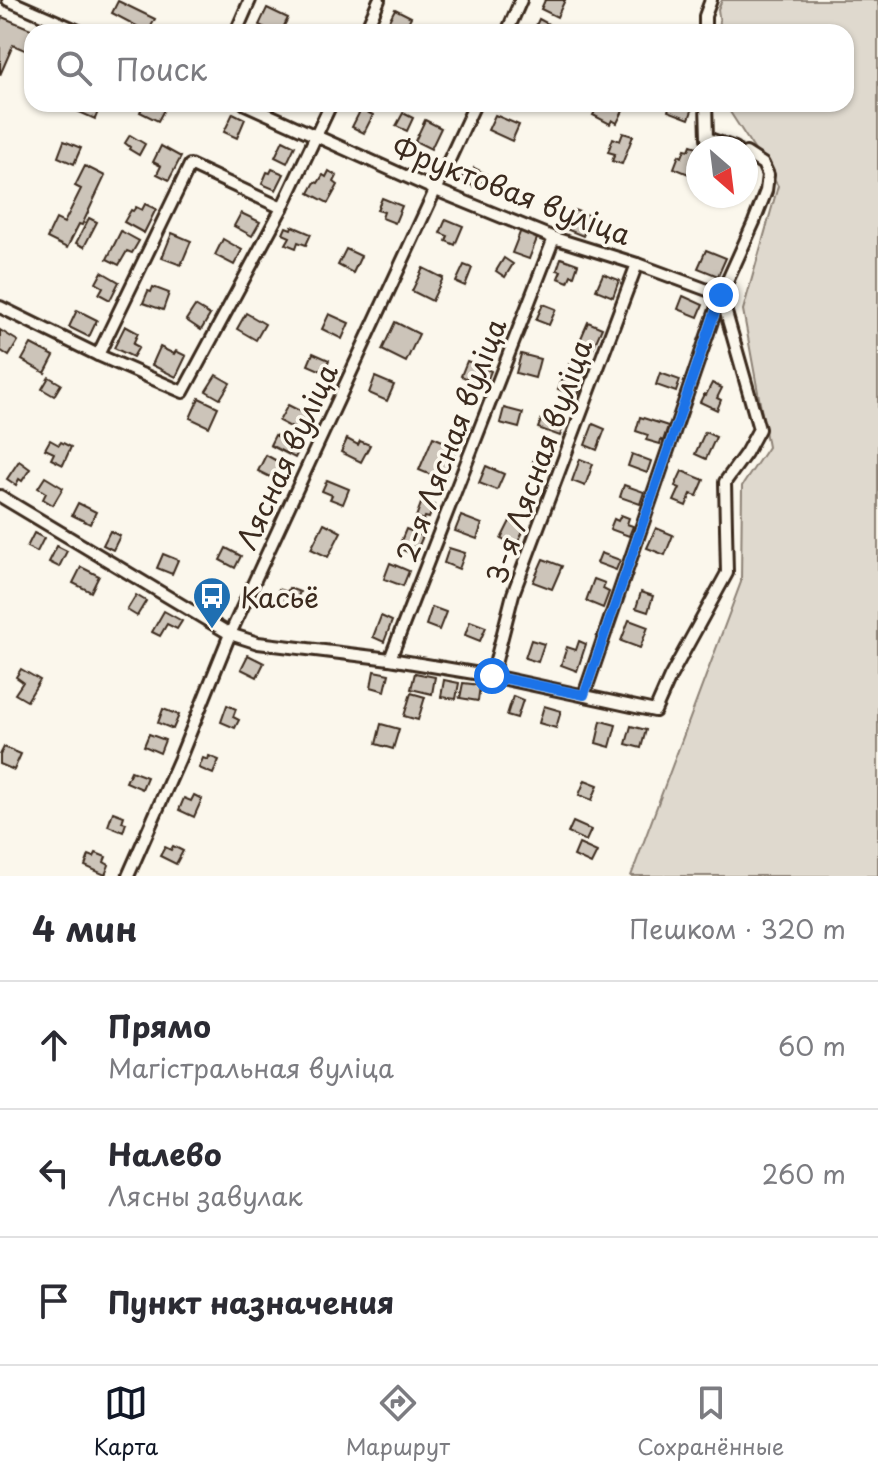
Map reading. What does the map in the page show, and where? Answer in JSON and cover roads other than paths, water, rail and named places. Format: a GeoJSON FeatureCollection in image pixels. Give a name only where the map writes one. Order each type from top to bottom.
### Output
{"type":"FeatureCollection","features":[{"type":"Feature","properties":{"kind":"street"},"geometry":{"type":"LineString","coordinates":[[8,0],[63,24]]}},
{"type":"Feature","properties":{"kind":"street"},"geometry":{"type":"LineString","coordinates":[[240,24],[250,0]]}},
{"type":"Feature","properties":{"kind":"street"},"geometry":{"type":"LineString","coordinates":[[368,24],[379,0]]}},
{"type":"Feature","properties":{"kind":"street"},"geometry":{"type":"LineString","coordinates":[[510,24],[521,0]]}},
{"type":"Feature","properties":{"kind":"street"},"geometry":{"type":"LineString","coordinates":[[705,24],[711,0]]}},
{"type":"Feature","properties":{"kind":"street","name":"Фруктовая вуліца"},"geometry":{"type":"LineString","coordinates":[[262,112],[436,190],[554,238],[721,295]]}},
{"type":"Feature","properties":{"kind":"street"},"geometry":{"type":"LineString","coordinates":[[0,307],[183,392],[282,208],[327,112]]}},
{"type":"Feature","properties":{"kind":"street","name":"Лясная вуліца"},"geometry":{"type":"LineString","coordinates":[[128,876],[230,634],[471,112]]}},
{"type":"Feature","properties":{"kind":"street"},"geometry":{"type":"LineString","coordinates":[[706,112],[707,136]]}},
{"type":"Feature","properties":{"kind":"street"},"geometry":{"type":"LineString","coordinates":[[584,695],[721,295],[766,191],[768,175],[758,161]]}},
{"type":"Feature","properties":{"kind":"street"},"geometry":{"type":"LineString","coordinates":[[98,355],[190,165],[282,208]]}},
{"type":"Feature","properties":{"kind":"street","name":"2-я Лясная вуліца"},"geometry":{"type":"LineString","coordinates":[[390,659],[554,238]]}},
{"type":"Feature","properties":{"kind":"street","name":"3-я Лясная вуліца"},"geometry":{"type":"LineString","coordinates":[[492,676],[513,594],[637,264]]}},
{"type":"Feature","properties":{"kind":"street"},"geometry":{"type":"LineString","coordinates":[[0,496],[230,634],[258,643],[390,659],[492,676],[655,711],[670,677],[727,573],[725,482],[759,429],[721,295]]}},
{"type":"Feature","properties":{"kind":"place","name":"Касьё"},"geometry":{"type":"Point","coordinates":[212,630]}}]}
